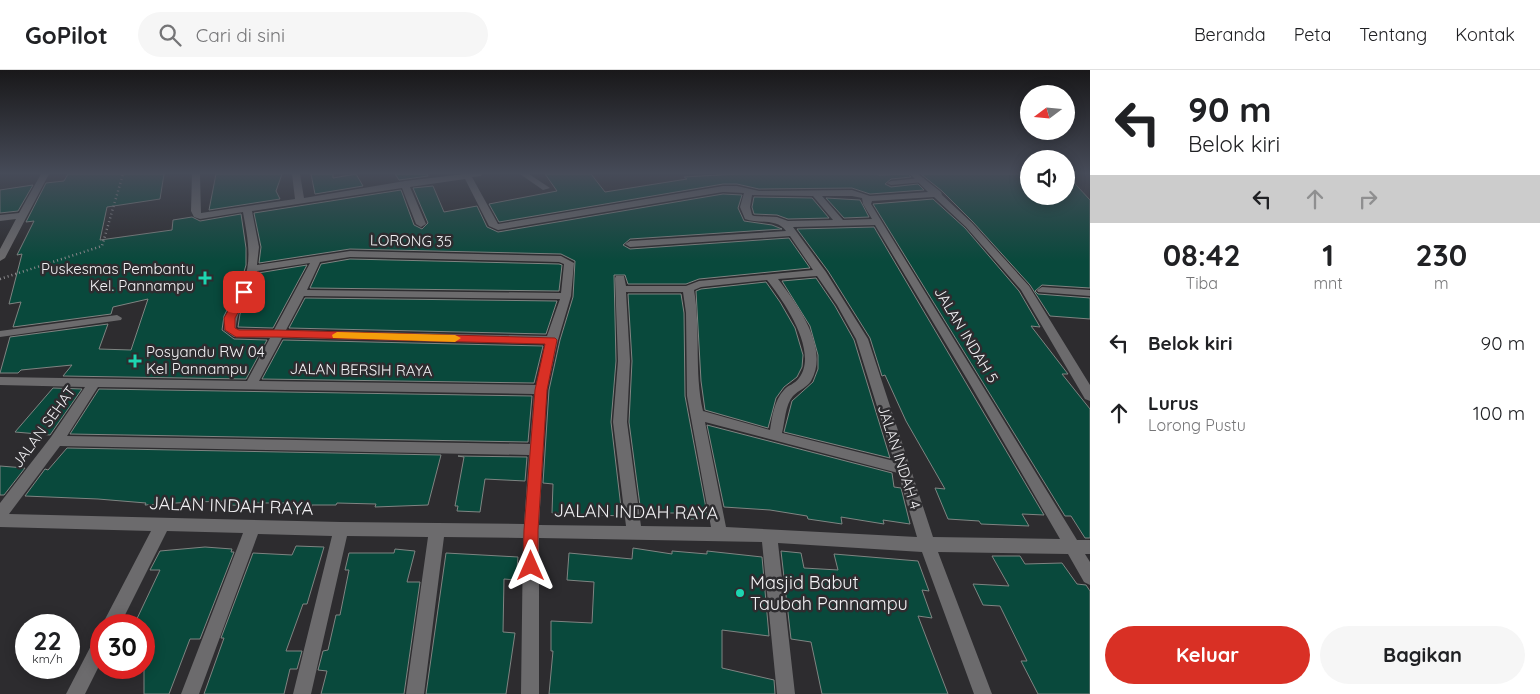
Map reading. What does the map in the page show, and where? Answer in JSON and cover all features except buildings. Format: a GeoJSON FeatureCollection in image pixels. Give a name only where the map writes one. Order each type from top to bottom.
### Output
{"type":"FeatureCollection","features":[{"type":"Feature","properties":{"kind":"street"},"geometry":{"type":"LineString","coordinates":[[0,258],[29,203]]}},
{"type":"Feature","properties":{"kind":"street"},"geometry":{"type":"LineString","coordinates":[[197,203],[197,215],[204,216],[286,203]]}},
{"type":"Feature","properties":{"kind":"street"},"geometry":{"type":"LineString","coordinates":[[413,203],[421,224]]}},
{"type":"Feature","properties":{"kind":"street"},"geometry":{"type":"LineString","coordinates":[[482,203],[494,226],[498,227],[637,203]]}},
{"type":"Feature","properties":{"kind":"street"},"geometry":{"type":"LineString","coordinates":[[745,203],[744,206],[750,218],[779,219],[789,228]]}},
{"type":"Feature","properties":{"kind":"street"},"geometry":{"type":"LineString","coordinates":[[824,203],[840,222]]}},
{"type":"Feature","properties":{"kind":"street","name":"JALAN INDAH 5"},"geometry":{"type":"LineString","coordinates":[[866,203],[975,381],[1090,576]]}},
{"type":"Feature","properties":{"kind":"street"},"geometry":{"type":"LineString","coordinates":[[947,203],[1025,288],[1090,396]]}},
{"type":"Feature","properties":{"kind":"street"},"geometry":{"type":"LineString","coordinates":[[247,209],[254,247],[249,282],[230,318],[230,330],[236,334],[277,333],[552,340]]}},
{"type":"Feature","properties":{"kind":"street"},"geometry":{"type":"LineString","coordinates":[[0,218],[22,216]]}},
{"type":"Feature","properties":{"kind":"street"},"geometry":{"type":"LineString","coordinates":[[630,244],[840,222],[878,222]]}},
{"type":"Feature","properties":{"kind":"street","name":"JALAN INDAH 4"},"geometry":{"type":"LineString","coordinates":[[789,228],[821,272],[862,339],[927,544],[983,694]]}},
{"type":"Feature","properties":{"kind":"street","name":"LORONG 35"},"geometry":{"type":"LineString","coordinates":[[252,269],[350,254],[561,259],[569,263],[566,296]]}},
{"type":"Feature","properties":{"kind":"street"},"geometry":{"type":"LineString","coordinates":[[251,384],[277,333],[301,294],[317,258]]}},
{"type":"Feature","properties":{"kind":"street"},"geometry":{"type":"LineString","coordinates":[[634,532],[620,422],[624,361],[620,284],[688,289],[699,284],[821,272]]}},
{"type":"Feature","properties":{"kind":"street"},"geometry":{"type":"LineString","coordinates":[[770,278],[785,297],[807,336],[811,352],[807,377],[800,387],[787,394],[781,409],[775,436]]}},
{"type":"Feature","properties":{"kind":"street"},"geometry":{"type":"LineString","coordinates":[[688,289],[692,313],[692,372],[696,414],[720,534]]}},
{"type":"Feature","properties":{"kind":"street"},"geometry":{"type":"LineString","coordinates":[[1042,290],[1090,293]]}},
{"type":"Feature","properties":{"kind":"street"},"geometry":{"type":"LineString","coordinates":[[301,294],[566,296],[552,340],[541,390],[531,530],[530,694]]}},
{"type":"Feature","properties":{"kind":"street","name":"JALAN BERSIH RAYA"},"geometry":{"type":"LineString","coordinates":[[0,381],[541,390]]}},
{"type":"Feature","properties":{"kind":"street","name":"JALAN SEHAT"},"geometry":{"type":"LineString","coordinates":[[0,514],[56,440],[96,382]]}},
{"type":"Feature","properties":{"kind":"street"},"geometry":{"type":"LineString","coordinates":[[696,414],[722,423],[903,469]]}},
{"type":"Feature","properties":{"kind":"street"},"geometry":{"type":"LineString","coordinates":[[56,440],[536,450]]}},
{"type":"Feature","properties":{"kind":"street","name":"JALAN INDAH RAYA"},"geometry":{"type":"LineString","coordinates":[[0,520],[341,529],[531,530],[720,534],[876,543],[1090,547]]}},
{"type":"Feature","properties":{"kind":"street"},"geometry":{"type":"LineString","coordinates":[[117,614],[163,524]]}},
{"type":"Feature","properties":{"kind":"street"},"geometry":{"type":"LineString","coordinates":[[190,694],[253,526]]}},
{"type":"Feature","properties":{"kind":"street"},"geometry":{"type":"LineString","coordinates":[[302,694],[341,529]]}},
{"type":"Feature","properties":{"kind":"street"},"geometry":{"type":"LineString","coordinates":[[415,694],[437,530]]}},
{"type":"Feature","properties":{"kind":"street"},"geometry":{"type":"LineString","coordinates":[[769,536],[786,694]]}},
{"type":"Feature","properties":{"kind":"street"},"geometry":{"type":"LineString","coordinates":[[75,694],[90,665]]}},
{"type":"Feature","properties":{"kind":"lane"},"geometry":{"type":"LineString","coordinates":[[0,334],[117,318]]}},
{"type":"Feature","properties":{"kind":"path"},"geometry":{"type":"LineString","coordinates":[[0,279],[102,246],[115,203]]}},
{"type":"Feature","properties":{"kind":"slow traffic"},"geometry":{"type":"LineString","coordinates":[[337,335],[455,338]]}},
{"type":"Feature","properties":{"kind":"place","name":"Puskesmas Pembantu Kel. Pannampu"},"geometry":{"type":"Point","coordinates":[205,278]}},
{"type":"Feature","properties":{"kind":"place","name":"Posyandu RW 04 Kel Pannampu"},"geometry":{"type":"Point","coordinates":[135,361]}},
{"type":"Feature","properties":{"kind":"place","name":"Masjid Babut Taubah Pannampu"},"geometry":{"type":"Point","coordinates":[740,593]}},
{"type":"Feature","properties":{"kind":"route"},"geometry":{"type":"LineString","coordinates":[[244,292],[230,318],[230,330],[236,334],[277,333],[552,340],[541,390],[531,530],[531,566]]}}]}
